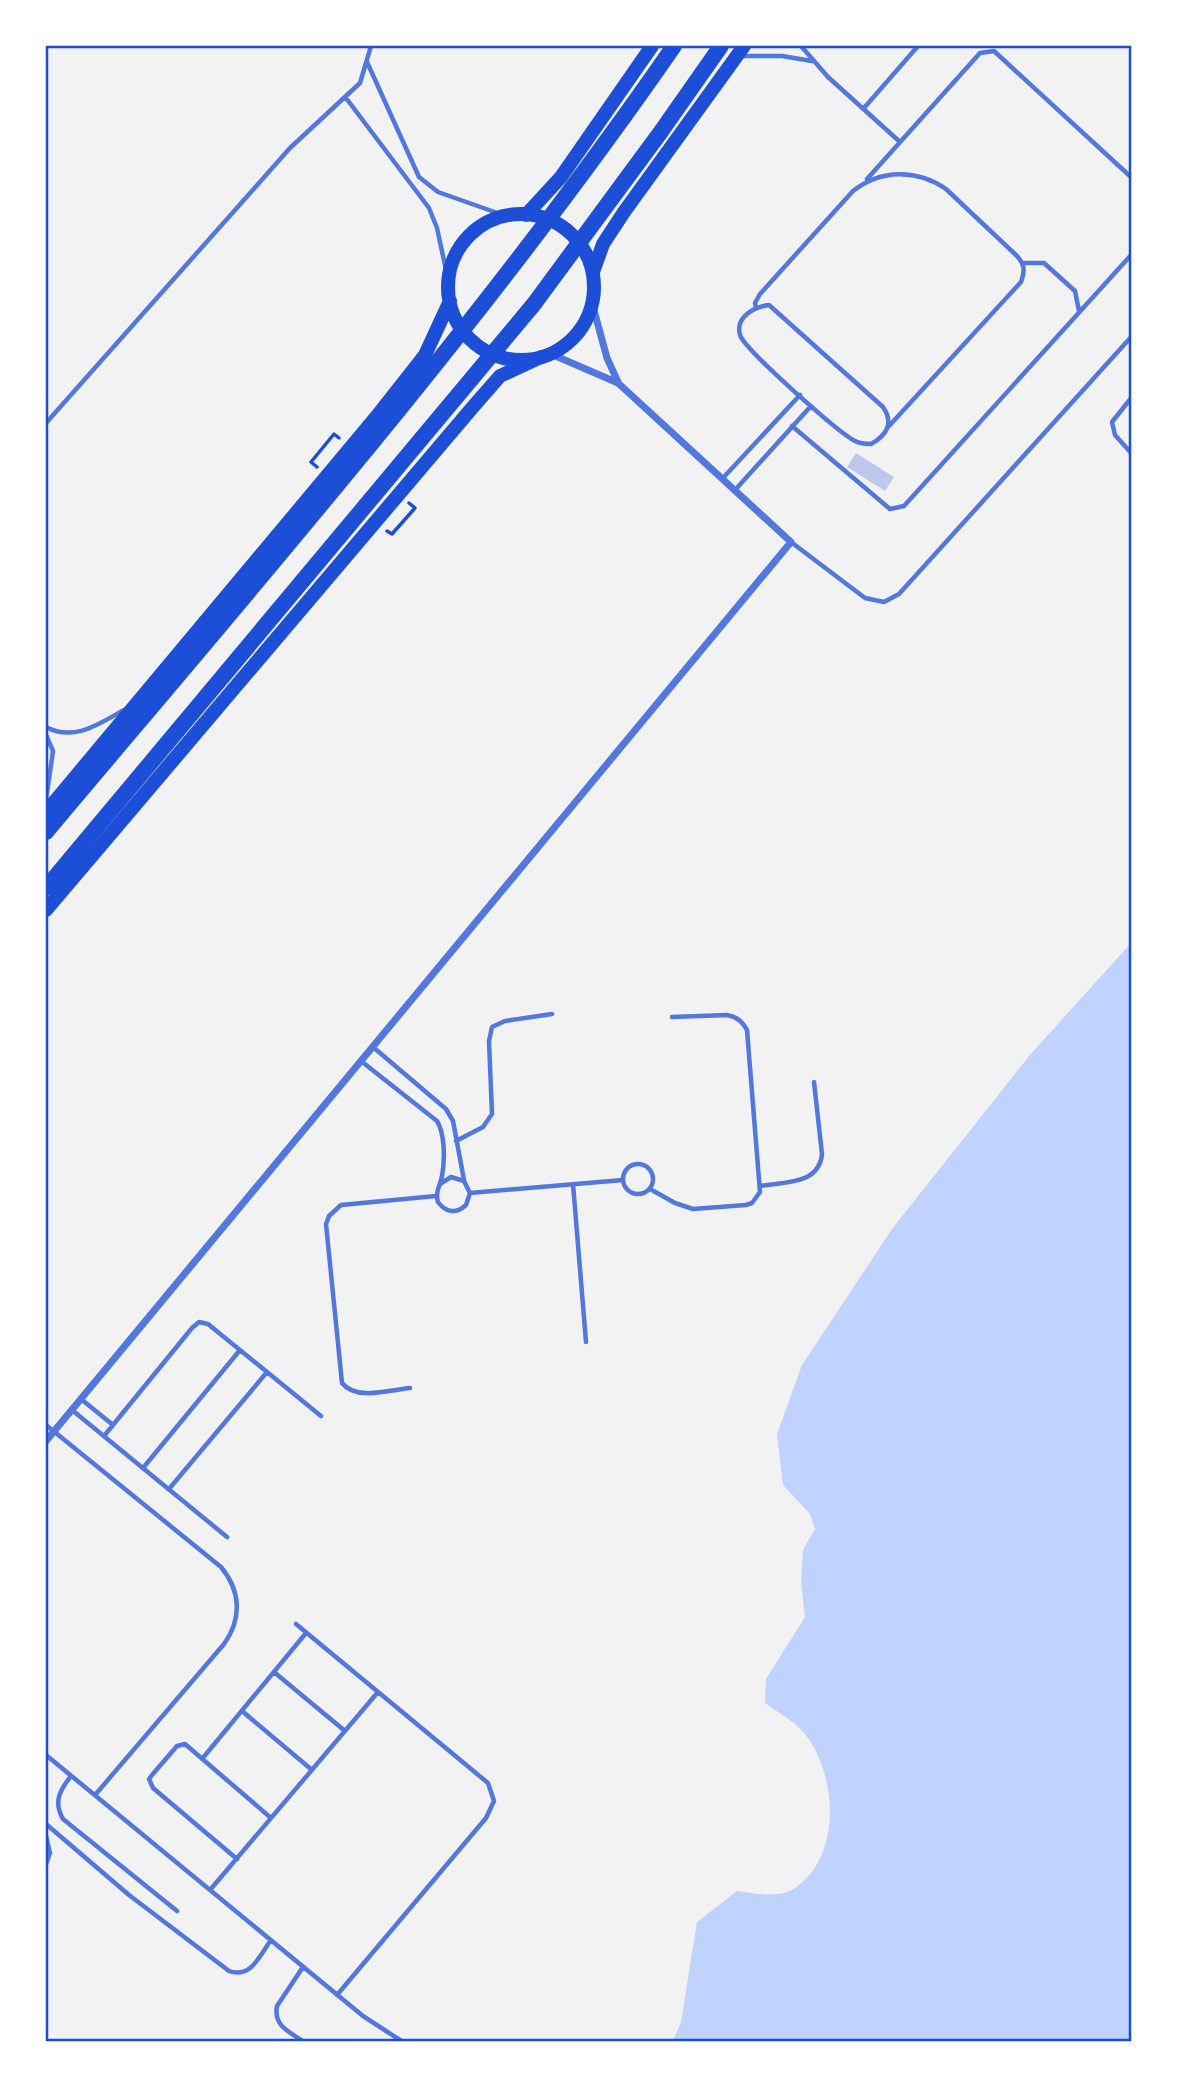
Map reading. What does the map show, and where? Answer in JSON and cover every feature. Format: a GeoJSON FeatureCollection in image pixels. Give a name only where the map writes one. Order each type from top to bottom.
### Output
{"type":"FeatureCollection","features":[{"type":"Feature","properties":{"kind":"highway"},"geometry":{"type":"LineString","coordinates":[[46,832],[393,419],[504,280],[674,46]]}},
{"type":"Feature","properties":{"kind":"highway"},"geometry":{"type":"LineString","coordinates":[[46,888],[534,304],[721,46]]}},
{"type":"Feature","properties":{"kind":"main road"},"geometry":{"type":"LineString","coordinates":[[526,215],[561,177],[652,46]]}},
{"type":"Feature","properties":{"kind":"main road"},"geometry":{"type":"LineString","coordinates":[[593,272],[610,233],[741,51]]}},
{"type":"Feature","properties":{"kind":"main road"},"geometry":{"type":"LineString","coordinates":[[46,910],[500,376],[546,355],[567,344],[580,330],[592,303],[594,288],[593,272],[582,246],[569,232],[545,218],[506,216],[482,226],[463,244],[452,267],[450,301],[461,328],[483,349],[512,359],[546,355]]}},
{"type":"Feature","properties":{"kind":"main road"},"geometry":{"type":"LineString","coordinates":[[46,812],[425,355],[450,301]]}},
{"type":"Feature","properties":{"kind":"street"},"geometry":{"type":"LineString","coordinates":[[592,303],[607,358],[618,383]]}},
{"type":"Feature","properties":{"kind":"street"},"geometry":{"type":"LineString","coordinates":[[46,1441],[791,542],[618,383],[546,355]]}},
{"type":"Feature","properties":{"kind":"lane"},"geometry":{"type":"LineString","coordinates":[[46,423],[290,148],[360,83],[371,46]]}},
{"type":"Feature","properties":{"kind":"lane"},"geometry":{"type":"LineString","coordinates":[[801,46],[813,62],[900,142]]}},
{"type":"Feature","properties":{"kind":"lane"},"geometry":{"type":"LineString","coordinates":[[864,108],[918,46]]}},
{"type":"Feature","properties":{"kind":"lane"},"geometry":{"type":"LineString","coordinates":[[741,51],[813,62]]}},
{"type":"Feature","properties":{"kind":"lane"},"geometry":{"type":"LineString","coordinates":[[756,308],[755,303],[760,294],[853,191],[867,180],[980,53],[994,51],[1132,178]]}},
{"type":"Feature","properties":{"kind":"lane"},"geometry":{"type":"LineString","coordinates":[[367,62],[419,177],[438,192],[506,216]]}},
{"type":"Feature","properties":{"kind":"lane"},"geometry":{"type":"LineString","coordinates":[[346,98],[429,208],[437,228],[449,284]]}},
{"type":"Feature","properties":{"kind":"lane"},"geometry":{"type":"LineString","coordinates":[[867,180],[887,174],[902,174],[936,182],[1024,263],[1044,263],[1075,291],[1079,312]]}},
{"type":"Feature","properties":{"kind":"lane"},"geometry":{"type":"LineString","coordinates":[[792,426],[891,509],[904,506],[1132,254]]}},
{"type":"Feature","properties":{"kind":"lane"},"geometry":{"type":"LineString","coordinates":[[889,426],[888,415],[883,407],[776,309],[769,305],[756,308],[742,319],[739,327],[744,343],[853,441],[871,444],[878,440],[1021,282],[1024,263]]}},
{"type":"Feature","properties":{"kind":"lane"},"geometry":{"type":"LineString","coordinates":[[791,542],[865,598],[884,602],[899,594],[1132,336]]}},
{"type":"Feature","properties":{"kind":"lane"},"geometry":{"type":"LineString","coordinates":[[722,479],[800,396]]}},
{"type":"Feature","properties":{"kind":"lane"},"geometry":{"type":"LineString","coordinates":[[1132,397],[1112,422],[1115,435],[1132,454]]}},
{"type":"Feature","properties":{"kind":"lane"},"geometry":{"type":"LineString","coordinates":[[735,490],[811,406]]}},
{"type":"Feature","properties":{"kind":"lane"},"geometry":{"type":"LineString","coordinates":[[46,727],[72,734],[96,727],[137,702]]}},
{"type":"Feature","properties":{"kind":"lane"},"geometry":{"type":"LineString","coordinates":[[46,735],[53,751],[46,800]]}},
{"type":"Feature","properties":{"kind":"lane"},"geometry":{"type":"LineString","coordinates":[[456,1142],[483,1127],[492,1114],[489,1041],[492,1027],[505,1021],[552,1014]]}},
{"type":"Feature","properties":{"kind":"lane"},"geometry":{"type":"LineString","coordinates":[[650,1189],[684,1207],[702,1209],[752,1203],[760,1192],[747,1030],[743,1022],[727,1015],[672,1017]]}},
{"type":"Feature","properties":{"kind":"lane"},"geometry":{"type":"LineString","coordinates":[[360,1061],[437,1121],[442,1131],[443,1161],[436,1196],[442,1208],[455,1212],[466,1205],[470,1193],[464,1181],[453,1121],[442,1104],[372,1046]]}},
{"type":"Feature","properties":{"kind":"lane"},"geometry":{"type":"LineString","coordinates":[[760,1185],[802,1180],[810,1176],[821,1163],[814,1082]]}},
{"type":"Feature","properties":{"kind":"lane"},"geometry":{"type":"LineString","coordinates":[[637,1164],[652,1172],[653,1184],[650,1189],[633,1194],[623,1180],[627,1169],[637,1164]]}},
{"type":"Feature","properties":{"kind":"lane"},"geometry":{"type":"LineString","coordinates":[[440,1184],[452,1177],[464,1181]]}},
{"type":"Feature","properties":{"kind":"lane"},"geometry":{"type":"LineString","coordinates":[[470,1193],[623,1180]]}},
{"type":"Feature","properties":{"kind":"lane"},"geometry":{"type":"LineString","coordinates":[[573,1184],[586,1342]]}},
{"type":"Feature","properties":{"kind":"lane"},"geometry":{"type":"LineString","coordinates":[[410,1388],[359,1393],[346,1389],[342,1383],[326,1224],[329,1216],[341,1205],[436,1196]]}},
{"type":"Feature","properties":{"kind":"lane"},"geometry":{"type":"LineString","coordinates":[[104,1436],[199,1322],[208,1324],[321,1416]]}},
{"type":"Feature","properties":{"kind":"lane"},"geometry":{"type":"LineString","coordinates":[[143,1468],[240,1350]]}},
{"type":"Feature","properties":{"kind":"lane"},"geometry":{"type":"LineString","coordinates":[[169,1489],[267,1372]]}},
{"type":"Feature","properties":{"kind":"lane"},"geometry":{"type":"LineString","coordinates":[[81,1399],[113,1425]]}},
{"type":"Feature","properties":{"kind":"lane"},"geometry":{"type":"LineString","coordinates":[[72,1410],[227,1537]]}},
{"type":"Feature","properties":{"kind":"lane"},"geometry":{"type":"LineString","coordinates":[[46,1424],[221,1567],[233,1585],[237,1605],[234,1626],[224,1644],[95,1796]]}},
{"type":"Feature","properties":{"kind":"lane"},"geometry":{"type":"LineString","coordinates":[[296,1625],[488,1783],[494,1801],[486,1818],[337,1995]]}},
{"type":"Feature","properties":{"kind":"lane"},"geometry":{"type":"LineString","coordinates":[[202,1759],[306,1633]]}},
{"type":"Feature","properties":{"kind":"lane"},"geometry":{"type":"LineString","coordinates":[[274,1672],[345,1731]]}},
{"type":"Feature","properties":{"kind":"lane"},"geometry":{"type":"LineString","coordinates":[[210,1890],[378,1692]]}},
{"type":"Feature","properties":{"kind":"lane"},"geometry":{"type":"LineString","coordinates":[[242,1711],[312,1770]]}},
{"type":"Feature","properties":{"kind":"lane"},"geometry":{"type":"LineString","coordinates":[[237,1858],[149,1784],[152,1775],[180,1744],[185,1744],[271,1818]]}},
{"type":"Feature","properties":{"kind":"lane"},"geometry":{"type":"LineString","coordinates":[[46,1755],[337,1995],[403,2042]]}},
{"type":"Feature","properties":{"kind":"lane"},"geometry":{"type":"LineString","coordinates":[[71,1776],[58,1796],[59,1812],[63,1819],[177,1911]]}},
{"type":"Feature","properties":{"kind":"lane"},"geometry":{"type":"LineString","coordinates":[[46,1824],[129,1895],[229,1971],[235,1973],[247,1970],[271,1940]]}},
{"type":"Feature","properties":{"kind":"lane"},"geometry":{"type":"LineString","coordinates":[[46,1836],[50,1853],[46,1864]]}},
{"type":"Feature","properties":{"kind":"lane"},"geometry":{"type":"LineString","coordinates":[[303,1967],[276,2011],[281,2026],[304,2042]]}},
{"type":"Feature","properties":{"kind":"path"},"geometry":{"type":"LineString","coordinates":[[311,461],[334,434]]}},
{"type":"Feature","properties":{"kind":"path"},"geometry":{"type":"LineString","coordinates":[[392,534],[415,508]]}},
{"type":"Feature","properties":{"kind":"water"},"geometry":{"type":"Polygon","coordinates":[[[1131,943],[1131,2041],[673,2041],[681,2022],[697,1922],[737,1891],[774,1894],[795,1888],[811,1874],[828,1835],[828,1791],[815,1750],[800,1729],[765,1703],[766,1679],[805,1617],[801,1582],[803,1550],[815,1529],[810,1514],[783,1485],[777,1434],[802,1365],[892,1229],[1029,1056],[1131,943]]]}},
{"type":"Feature","properties":{"kind":"building"},"geometry":{"type":"Polygon","coordinates":[[[856,453],[894,477],[885,491],[847,467],[856,453]]]}}]}
